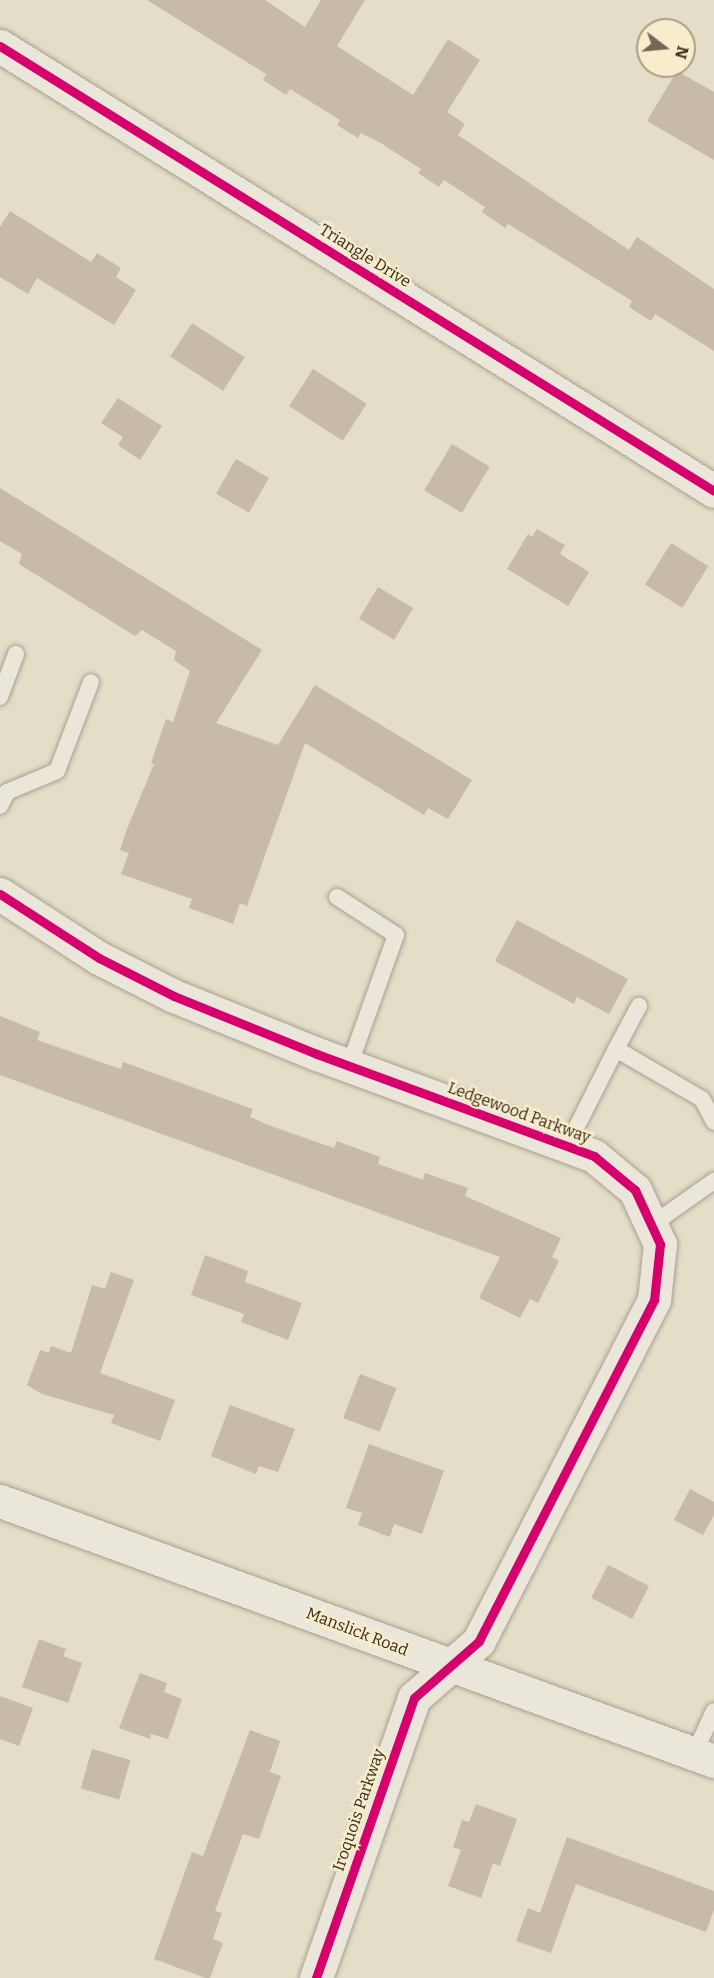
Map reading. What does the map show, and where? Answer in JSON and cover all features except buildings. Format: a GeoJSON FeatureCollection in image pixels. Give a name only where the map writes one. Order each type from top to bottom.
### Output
{"type":"FeatureCollection","features":[{"type":"Feature","properties":{"kind":"street","name":"Triangle Drive"},"geometry":{"type":"LineString","coordinates":[[0,46],[714,491]]}},
{"type":"Feature","properties":{"kind":"street","name":"Ledgewood Parkway"},"geometry":{"type":"LineString","coordinates":[[0,894],[99,958],[174,996],[349,1066],[594,1156],[619,1173],[635,1190],[653,1224],[660,1244],[660,1272],[654,1300],[479,1641],[451,1665]]}},
{"type":"Feature","properties":{"kind":"street","name":"Manslick Road"},"geometry":{"type":"LineString","coordinates":[[0,1501],[704,1757]]}},
{"type":"Feature","properties":{"kind":"street","name":"Iroquois Parkway"},"geometry":{"type":"LineString","coordinates":[[316,1978],[414,1698],[451,1665]]}},
{"type":"Feature","properties":{"kind":"lane"},"geometry":{"type":"LineString","coordinates":[[0,697],[16,654]]}},
{"type":"Feature","properties":{"kind":"lane"},"geometry":{"type":"LineString","coordinates":[[2,793],[57,771],[91,682]]}},
{"type":"Feature","properties":{"kind":"lane"},"geometry":{"type":"LineString","coordinates":[[337,897],[396,935],[349,1066]]}},
{"type":"Feature","properties":{"kind":"lane"},"geometry":{"type":"LineString","coordinates":[[567,1146],[639,1006]]}},
{"type":"Feature","properties":{"kind":"lane"},"geometry":{"type":"LineString","coordinates":[[616,1049],[702,1099],[714,1122]]}},
{"type":"Feature","properties":{"kind":"lane"},"geometry":{"type":"LineString","coordinates":[[653,1224],[714,1181]]}},
{"type":"Feature","properties":{"kind":"lane"},"geometry":{"type":"LineString","coordinates":[[704,1757],[714,1711]]}},
{"type":"Feature","properties":{"kind":"cycle path"},"geometry":{"type":"LineString","coordinates":[[0,46],[714,491]]}},
{"type":"Feature","properties":{"kind":"cycle path"},"geometry":{"type":"LineString","coordinates":[[0,894],[99,958],[174,996],[317,1054],[594,1156],[635,1190],[660,1244],[654,1300],[479,1641],[414,1698],[316,1978]]}}]}
